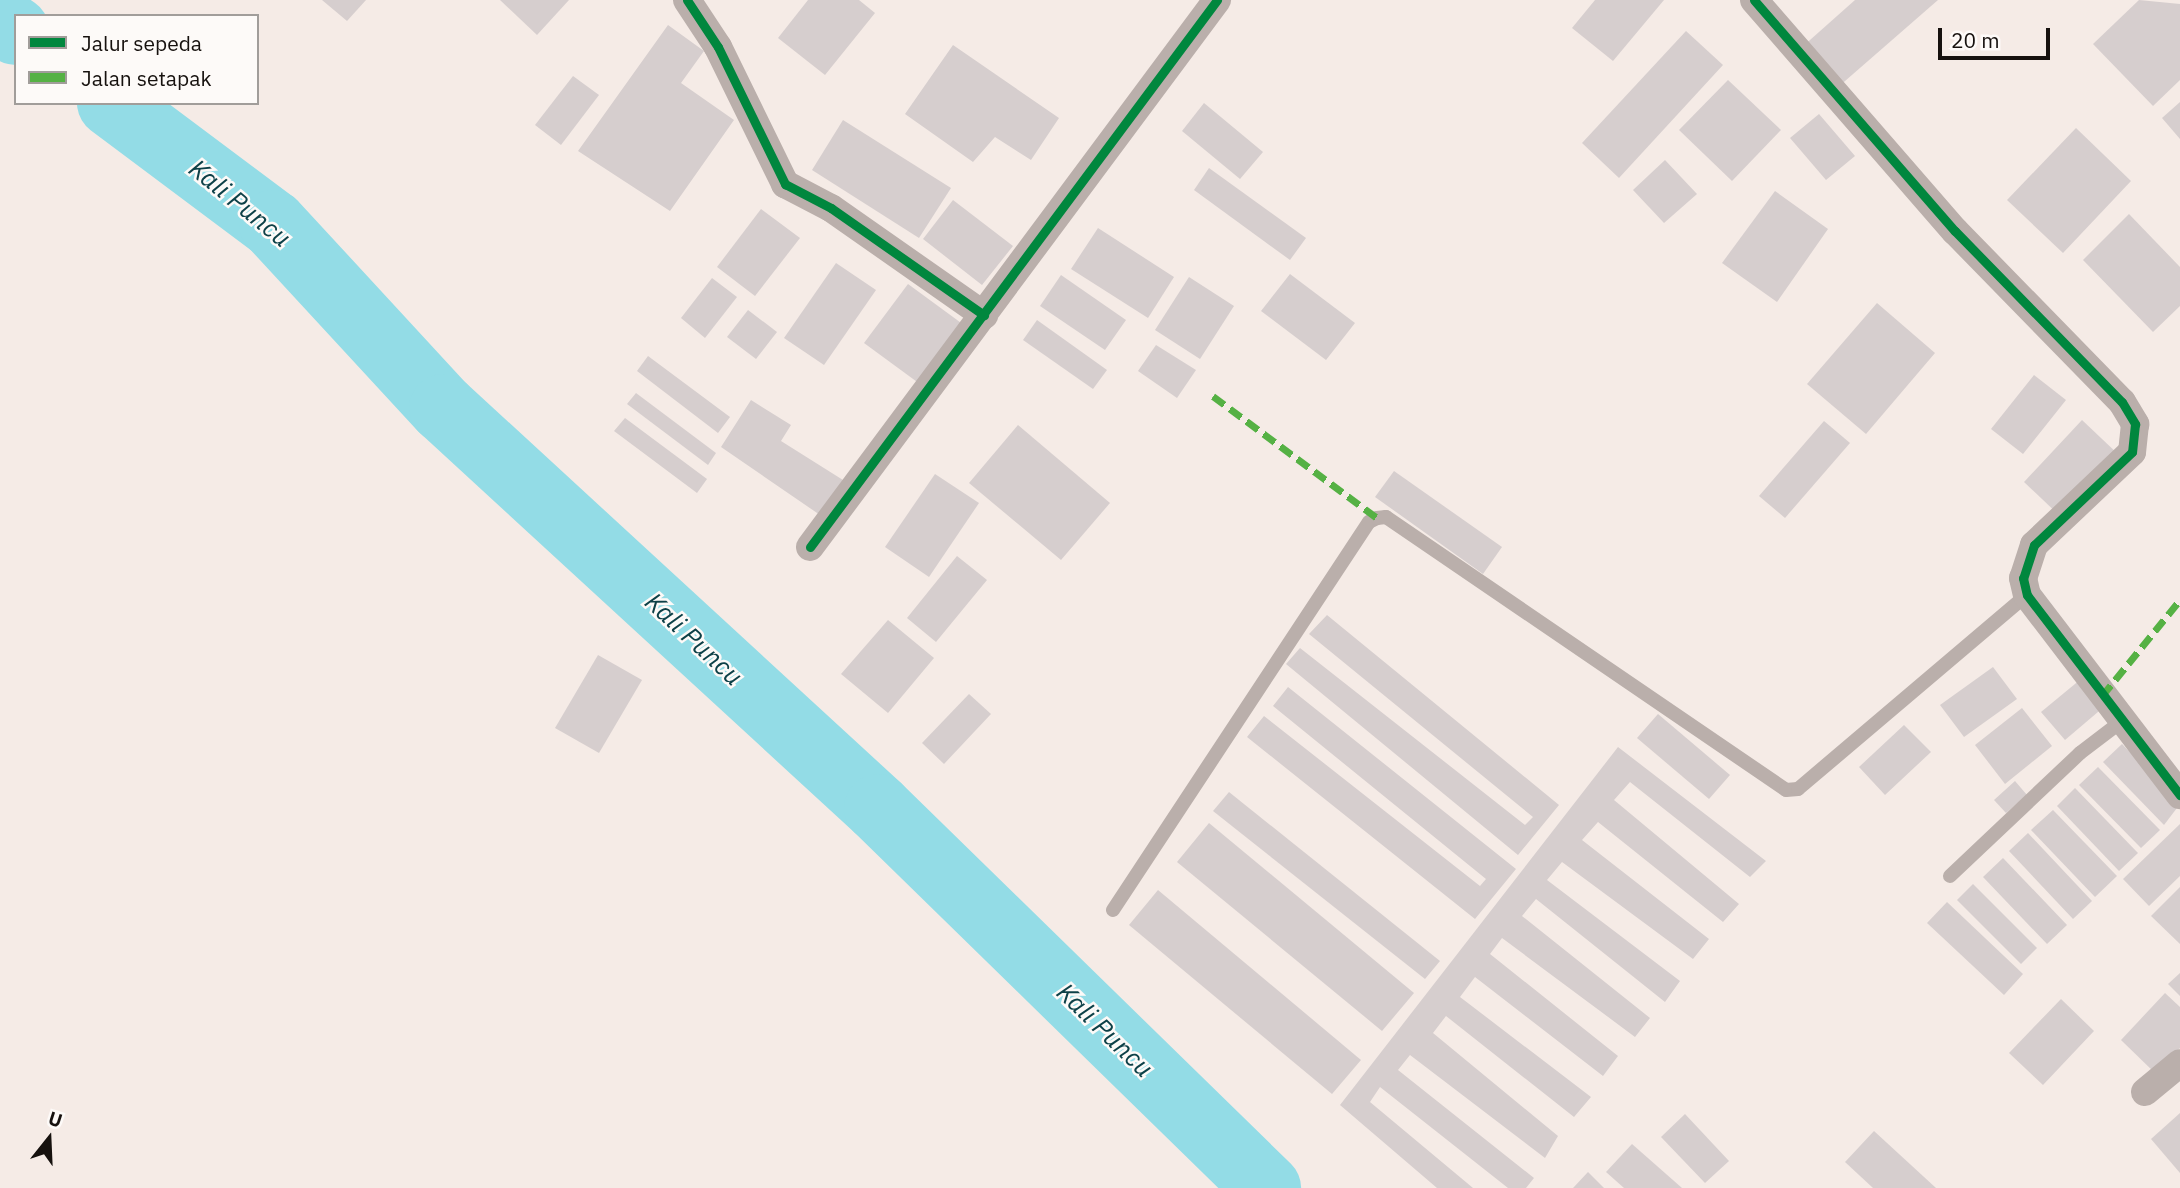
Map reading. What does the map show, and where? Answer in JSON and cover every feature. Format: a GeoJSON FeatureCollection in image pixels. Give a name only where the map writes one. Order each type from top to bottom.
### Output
{"type":"FeatureCollection","features":[{"type":"Feature","properties":{"kind":"street"},"geometry":{"type":"LineString","coordinates":[[687,0],[718,47],[785,184],[831,208],[984,315]]}},
{"type":"Feature","properties":{"kind":"street"},"geometry":{"type":"LineString","coordinates":[[810,547],[1217,0]]}},
{"type":"Feature","properties":{"kind":"street"},"geometry":{"type":"LineString","coordinates":[[1754,0],[1955,230],[2122,402],[2135,424],[2132,452],[2034,545],[2023,578],[2027,595],[2180,795]]}},
{"type":"Feature","properties":{"kind":"street"},"geometry":{"type":"LineString","coordinates":[[2145,1092],[2180,1063]]}},
{"type":"Feature","properties":{"kind":"lane"},"geometry":{"type":"LineString","coordinates":[[1112,910],[1369,522],[1377,518],[1386,517],[1786,790],[1798,789],[2027,595]]}},
{"type":"Feature","properties":{"kind":"lane"},"geometry":{"type":"LineString","coordinates":[[1951,876],[2080,753],[2122,721]]}},
{"type":"Feature","properties":{"kind":"building"},"geometry":{"type":"Polygon","coordinates":[[[322,0],[366,0],[347,21],[322,0]]]}},
{"type":"Feature","properties":{"kind":"building"},"geometry":{"type":"Polygon","coordinates":[[[500,0],[569,0],[537,35],[500,0]]]}},
{"type":"Feature","properties":{"kind":"building"},"geometry":{"type":"Polygon","coordinates":[[[808,0],[859,0],[875,13],[825,75],[778,38],[808,0]]]}},
{"type":"Feature","properties":{"kind":"building"},"geometry":{"type":"Polygon","coordinates":[[[1595,0],[1664,0],[1613,61],[1572,28],[1595,0]]]}},
{"type":"Feature","properties":{"kind":"building"},"geometry":{"type":"Polygon","coordinates":[[[1855,0],[1938,0],[1837,88],[1801,48],[1855,0]]]}},
{"type":"Feature","properties":{"kind":"building"},"geometry":{"type":"Polygon","coordinates":[[[2139,0],[2180,4],[2180,80],[2153,106],[2093,44],[2139,0]]]}},
{"type":"Feature","properties":{"kind":"building"},"geometry":{"type":"Polygon","coordinates":[[[668,25],[704,51],[681,83],[734,120],[670,211],[578,151],[668,25]]]}},
{"type":"Feature","properties":{"kind":"building"},"geometry":{"type":"Polygon","coordinates":[[[1686,31],[1723,65],[1619,178],[1582,143],[1686,31]]]}},
{"type":"Feature","properties":{"kind":"building"},"geometry":{"type":"Polygon","coordinates":[[[953,45],[1059,118],[1031,160],[995,137],[973,162],[905,114],[953,45]]]}},
{"type":"Feature","properties":{"kind":"building"},"geometry":{"type":"Polygon","coordinates":[[[573,76],[599,95],[561,145],[535,125],[573,76]]]}},
{"type":"Feature","properties":{"kind":"building"},"geometry":{"type":"Polygon","coordinates":[[[1728,80],[1781,130],[1732,181],[1679,130],[1728,80]]]}},
{"type":"Feature","properties":{"kind":"building"},"geometry":{"type":"Polygon","coordinates":[[[2180,102],[2180,139],[2162,118],[2180,102]]]}},
{"type":"Feature","properties":{"kind":"building"},"geometry":{"type":"Polygon","coordinates":[[[1204,103],[1263,152],[1240,179],[1182,131],[1204,103]]]}},
{"type":"Feature","properties":{"kind":"building"},"geometry":{"type":"Polygon","coordinates":[[[1819,114],[1855,156],[1826,180],[1790,138],[1819,114]]]}},
{"type":"Feature","properties":{"kind":"building"},"geometry":{"type":"Polygon","coordinates":[[[843,120],[951,188],[919,238],[812,170],[843,120]]]}},
{"type":"Feature","properties":{"kind":"building"},"geometry":{"type":"Polygon","coordinates":[[[2076,128],[2131,181],[2063,253],[2007,200],[2076,128]]]}},
{"type":"Feature","properties":{"kind":"building"},"geometry":{"type":"Polygon","coordinates":[[[1665,160],[1697,194],[1664,223],[1633,190],[1665,160]]]}},
{"type":"Feature","properties":{"kind":"building"},"geometry":{"type":"Polygon","coordinates":[[[1209,168],[1306,238],[1290,260],[1194,190],[1209,168]]]}},
{"type":"Feature","properties":{"kind":"building"},"geometry":{"type":"Polygon","coordinates":[[[1775,191],[1828,229],[1777,302],[1722,263],[1775,191]]]}},
{"type":"Feature","properties":{"kind":"building"},"geometry":{"type":"Polygon","coordinates":[[[953,200],[1013,246],[982,285],[923,239],[953,200]]]}},
{"type":"Feature","properties":{"kind":"building"},"geometry":{"type":"Polygon","coordinates":[[[761,209],[800,238],[755,296],[717,267],[761,209]]]}},
{"type":"Feature","properties":{"kind":"building"},"geometry":{"type":"Polygon","coordinates":[[[2129,214],[2180,267],[2180,306],[2153,332],[2083,260],[2129,214]]]}},
{"type":"Feature","properties":{"kind":"building"},"geometry":{"type":"Polygon","coordinates":[[[1098,228],[1174,277],[1148,318],[1071,269],[1098,228]]]}},
{"type":"Feature","properties":{"kind":"building"},"geometry":{"type":"Polygon","coordinates":[[[836,263],[876,290],[824,365],[784,338],[836,263]]]}},
{"type":"Feature","properties":{"kind":"building"},"geometry":{"type":"Polygon","coordinates":[[[1290,274],[1355,323],[1326,360],[1261,311],[1290,274]]]}},
{"type":"Feature","properties":{"kind":"building"},"geometry":{"type":"Polygon","coordinates":[[[1061,275],[1126,320],[1105,350],[1040,306],[1061,275]]]}},
{"type":"Feature","properties":{"kind":"building"},"geometry":{"type":"Polygon","coordinates":[[[1189,277],[1234,306],[1200,359],[1155,330],[1189,277]]]}},
{"type":"Feature","properties":{"kind":"building"},"geometry":{"type":"Polygon","coordinates":[[[712,278],[737,297],[705,338],[681,318],[712,278]]]}},
{"type":"Feature","properties":{"kind":"building"},"geometry":{"type":"Polygon","coordinates":[[[908,284],[968,328],[924,387],[864,343],[908,284]]]}},
{"type":"Feature","properties":{"kind":"building"},"geometry":{"type":"Polygon","coordinates":[[[1877,303],[1935,353],[1866,434],[1807,384],[1877,303]]]}},
{"type":"Feature","properties":{"kind":"building"},"geometry":{"type":"Polygon","coordinates":[[[748,310],[777,332],[756,359],[727,337],[748,310]]]}},
{"type":"Feature","properties":{"kind":"building"},"geometry":{"type":"Polygon","coordinates":[[[1037,320],[1107,370],[1093,389],[1023,340],[1037,320]]]}},
{"type":"Feature","properties":{"kind":"building"},"geometry":{"type":"Polygon","coordinates":[[[1156,345],[1196,370],[1177,398],[1138,371],[1156,345]]]}},
{"type":"Feature","properties":{"kind":"building"},"geometry":{"type":"Polygon","coordinates":[[[648,356],[730,417],[718,433],[637,371],[648,356]]]}},
{"type":"Feature","properties":{"kind":"building"},"geometry":{"type":"Polygon","coordinates":[[[2034,375],[2066,400],[2023,454],[1991,429],[2034,375]]]}},
{"type":"Feature","properties":{"kind":"building"},"geometry":{"type":"Polygon","coordinates":[[[636,393],[716,453],[708,465],[627,404],[636,393]]]}},
{"type":"Feature","properties":{"kind":"building"},"geometry":{"type":"Polygon","coordinates":[[[751,400],[791,425],[781,441],[843,480],[820,515],[721,447],[751,400]]]}},
{"type":"Feature","properties":{"kind":"building"},"geometry":{"type":"Polygon","coordinates":[[[625,418],[707,479],[697,493],[614,431],[625,418]]]}},
{"type":"Feature","properties":{"kind":"building"},"geometry":{"type":"Polygon","coordinates":[[[2082,420],[2120,456],[2061,517],[2024,482],[2082,420]]]}},
{"type":"Feature","properties":{"kind":"building"},"geometry":{"type":"Polygon","coordinates":[[[1824,421],[1850,443],[1785,518],[1759,496],[1824,421]]]}},
{"type":"Feature","properties":{"kind":"building"},"geometry":{"type":"Polygon","coordinates":[[[1018,425],[1110,503],[1061,560],[969,483],[1018,425]]]}},
{"type":"Feature","properties":{"kind":"building"},"geometry":{"type":"Polygon","coordinates":[[[1394,471],[1502,547],[1483,574],[1375,497],[1394,471]]]}},
{"type":"Feature","properties":{"kind":"building"},"geometry":{"type":"Polygon","coordinates":[[[935,474],[979,503],[929,577],[885,547],[935,474]]]}},
{"type":"Feature","properties":{"kind":"building"},"geometry":{"type":"Polygon","coordinates":[[[957,556],[987,580],[936,642],[907,618],[957,556]]]}},
{"type":"Feature","properties":{"kind":"building"},"geometry":{"type":"Polygon","coordinates":[[[1327,615],[1559,805],[1518,855],[1286,664],[1300,648],[1525,825],[1533,817],[1309,634],[1327,615]]]}},
{"type":"Feature","properties":{"kind":"building"},"geometry":{"type":"Polygon","coordinates":[[[888,620],[934,658],[888,713],[841,674],[888,620]]]}},
{"type":"Feature","properties":{"kind":"building"},"geometry":{"type":"Polygon","coordinates":[[[598,655],[642,680],[599,753],[555,728],[598,655]]]}},
{"type":"Feature","properties":{"kind":"building"},"geometry":{"type":"Polygon","coordinates":[[[1993,667],[2017,699],[1964,737],[1940,705],[1993,667]]]}},
{"type":"Feature","properties":{"kind":"building"},"geometry":{"type":"Polygon","coordinates":[[[2081,679],[2105,706],[2065,740],[2041,712],[2081,679]]]}},
{"type":"Feature","properties":{"kind":"building"},"geometry":{"type":"Polygon","coordinates":[[[1288,687],[1516,869],[1475,919],[1247,737],[1264,716],[1480,886],[1486,879],[1273,706],[1288,687]]]}},
{"type":"Feature","properties":{"kind":"building"},"geometry":{"type":"Polygon","coordinates":[[[969,694],[991,714],[944,764],[922,743],[969,694]]]}},
{"type":"Feature","properties":{"kind":"building"},"geometry":{"type":"Polygon","coordinates":[[[2022,708],[2052,746],[2005,784],[1975,745],[2022,708]]]}},
{"type":"Feature","properties":{"kind":"building"},"geometry":{"type":"Polygon","coordinates":[[[1658,714],[1730,775],[1709,799],[1637,738],[1658,714]]]}},
{"type":"Feature","properties":{"kind":"building"},"geometry":{"type":"Polygon","coordinates":[[[1904,725],[1931,752],[1885,795],[1859,767],[1904,725]]]}},
{"type":"Feature","properties":{"kind":"building"},"geometry":{"type":"Polygon","coordinates":[[[2122,744],[2180,804],[2164,825],[2103,762],[2122,744]]]}},
{"type":"Feature","properties":{"kind":"building"},"geometry":{"type":"Polygon","coordinates":[[[1618,747],[1766,861],[1750,877],[1630,782],[1614,800],[1739,904],[1723,922],[1598,822],[1582,840],[1709,939],[1693,959],[1562,862],[1547,880],[1680,981],[1665,1002],[1536,899],[1522,916],[1650,1018],[1635,1037],[1502,938],[1490,954],[1618,1056],[1603,1076],[1475,977],[1460,997],[1591,1097],[1574,1117],[1446,1016],[1433,1033],[1558,1136],[1545,1158],[1410,1055],[1398,1070],[1534,1178],[1526,1188],[1508,1188],[1380,1087],[1370,1102],[1473,1188],[1437,1188],[1340,1105],[1618,747]]]}},
{"type":"Feature","properties":{"kind":"building"},"geometry":{"type":"Polygon","coordinates":[[[2098,767],[2160,830],[2141,848],[2079,785],[2098,767]]]}},
{"type":"Feature","properties":{"kind":"building"},"geometry":{"type":"Polygon","coordinates":[[[2015,781],[2027,795],[2006,813],[1994,800],[2015,781]]]}},
{"type":"Feature","properties":{"kind":"building"},"geometry":{"type":"Polygon","coordinates":[[[2075,788],[2138,853],[2119,871],[2057,806],[2075,788]]]}},
{"type":"Feature","properties":{"kind":"building"},"geometry":{"type":"Polygon","coordinates":[[[1229,792],[1440,961],[1425,979],[1213,811],[1229,792]]]}},
{"type":"Feature","properties":{"kind":"building"},"geometry":{"type":"Polygon","coordinates":[[[2053,810],[2117,876],[2095,897],[2031,830],[2053,810]]]}},
{"type":"Feature","properties":{"kind":"building"},"geometry":{"type":"Polygon","coordinates":[[[1209,823],[1414,993],[1382,1031],[1177,862],[1209,823]]]}},
{"type":"Feature","properties":{"kind":"building"},"geometry":{"type":"Polygon","coordinates":[[[2180,824],[2180,876],[2149,906],[2123,879],[2180,824]]]}},
{"type":"Feature","properties":{"kind":"building"},"geometry":{"type":"Polygon","coordinates":[[[2028,833],[2092,901],[2073,919],[2009,851],[2028,833]]]}},
{"type":"Feature","properties":{"kind":"building"},"geometry":{"type":"Polygon","coordinates":[[[2003,858],[2067,925],[2047,944],[1983,877],[2003,858]]]}},
{"type":"Feature","properties":{"kind":"building"},"geometry":{"type":"Polygon","coordinates":[[[1973,884],[2037,948],[2021,964],[1957,900],[1973,884]]]}},
{"type":"Feature","properties":{"kind":"building"},"geometry":{"type":"Polygon","coordinates":[[[2180,887],[2180,944],[2151,916],[2180,887]]]}},
{"type":"Feature","properties":{"kind":"building"},"geometry":{"type":"Polygon","coordinates":[[[1158,890],[1361,1060],[1332,1094],[1129,925],[1158,890]]]}},
{"type":"Feature","properties":{"kind":"building"},"geometry":{"type":"Polygon","coordinates":[[[1947,902],[2023,974],[2004,995],[1927,923],[1947,902]]]}},
{"type":"Feature","properties":{"kind":"building"},"geometry":{"type":"Polygon","coordinates":[[[2180,973],[2180,996],[2168,984],[2180,973]]]}},
{"type":"Feature","properties":{"kind":"building"},"geometry":{"type":"Polygon","coordinates":[[[2165,993],[2180,1007],[2180,1048],[2156,1074],[2121,1040],[2165,993]]]}},
{"type":"Feature","properties":{"kind":"building"},"geometry":{"type":"Polygon","coordinates":[[[2061,999],[2094,1031],[2043,1085],[2009,1053],[2061,999]]]}},
{"type":"Feature","properties":{"kind":"building"},"geometry":{"type":"Polygon","coordinates":[[[2180,1113],[2180,1173],[2151,1139],[2180,1113]]]}},
{"type":"Feature","properties":{"kind":"building"},"geometry":{"type":"Polygon","coordinates":[[[1685,1114],[1729,1161],[1705,1183],[1661,1137],[1685,1114]]]}},
{"type":"Feature","properties":{"kind":"building"},"geometry":{"type":"Polygon","coordinates":[[[1874,1131],[1936,1188],[1873,1188],[1845,1162],[1874,1131]]]}},
{"type":"Feature","properties":{"kind":"building"},"geometry":{"type":"Polygon","coordinates":[[[1632,1144],[1682,1188],[1624,1188],[1606,1172],[1632,1144]]]}},
{"type":"Feature","properties":{"kind":"building"},"geometry":{"type":"Polygon","coordinates":[[[1588,1172],[1604,1188],[1573,1188],[1588,1172]]]}},
{"type":"Feature","properties":{"kind":"waterway","name":"Kali Puncu"},"geometry":{"type":"LineString","coordinates":[[0,20],[14,30]]}},
{"type":"Feature","properties":{"kind":"waterway","name":"Kali Puncu"},"geometry":{"type":"LineString","coordinates":[[114,105],[273,224],[443,408],[878,808],[1267,1188]]}},
{"type":"Feature","properties":{"kind":"marked path"},"geometry":{"type":"LineString","coordinates":[[1213,396],[1377,518]]}},
{"type":"Feature","properties":{"kind":"marked path"},"geometry":{"type":"LineString","coordinates":[[2102,696],[2180,600]]}},
{"type":"Feature","properties":{"kind":"cycle path"},"geometry":{"type":"LineString","coordinates":[[687,0],[718,47],[785,184],[831,208],[984,315]]}},
{"type":"Feature","properties":{"kind":"cycle path"},"geometry":{"type":"LineString","coordinates":[[810,547],[1217,0]]}},
{"type":"Feature","properties":{"kind":"cycle path"},"geometry":{"type":"LineString","coordinates":[[1754,0],[1955,231],[2122,402],[2135,424],[2132,452],[2034,545],[2023,578],[2027,595],[2180,795]]}}]}
